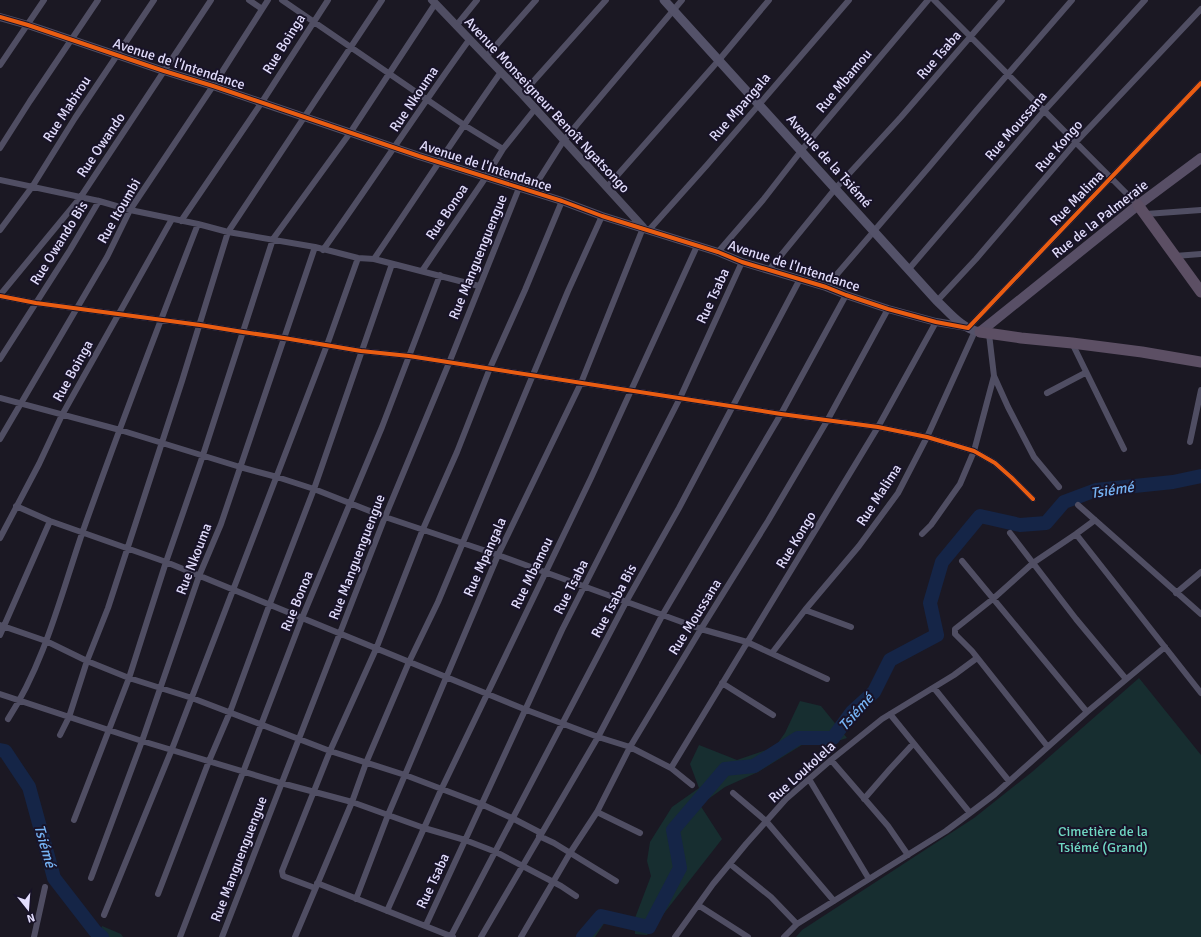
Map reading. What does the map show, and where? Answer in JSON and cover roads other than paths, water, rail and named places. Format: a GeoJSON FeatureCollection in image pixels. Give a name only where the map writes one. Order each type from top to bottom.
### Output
{"type":"FeatureCollection","features":[{"type":"Feature","properties":{"kind":"highway"},"geometry":{"type":"LineString","coordinates":[[1138,205],[1146,214],[1201,292]]}},
{"type":"Feature","properties":{"kind":"highway"},"geometry":{"type":"LineString","coordinates":[[978,331],[1171,356],[1201,362]]}},
{"type":"Feature","properties":{"kind":"main road","name":"Avenue de la Tsiémé"},"geometry":{"type":"LineString","coordinates":[[664,0],[937,301],[958,321],[978,331]]}},
{"type":"Feature","properties":{"kind":"main road","name":"Rue de la Palmeraie"},"geometry":{"type":"LineString","coordinates":[[978,331],[1138,205],[1201,158]]}},
{"type":"Feature","properties":{"kind":"street"},"geometry":{"type":"LineString","coordinates":[[0,65],[44,0]]}},
{"type":"Feature","properties":{"kind":"street"},"geometry":{"type":"LineString","coordinates":[[0,148],[98,0]]}},
{"type":"Feature","properties":{"kind":"street","name":"Rue Mabirou"},"geometry":{"type":"LineString","coordinates":[[0,230],[32,187],[75,118],[154,0]]}},
{"type":"Feature","properties":{"kind":"street","name":"Rue Owando"},"geometry":{"type":"LineString","coordinates":[[0,296],[80,198],[211,0]]}},
{"type":"Feature","properties":{"kind":"street"},"geometry":{"type":"LineString","coordinates":[[249,0],[262,9]]}},
{"type":"Feature","properties":{"kind":"street","name":"Rue Itoumbi"},"geometry":{"type":"LineString","coordinates":[[0,439],[22,404],[76,308],[107,257],[130,210],[213,86],[268,0]]}},
{"type":"Feature","properties":{"kind":"street"},"geometry":{"type":"LineString","coordinates":[[282,0],[464,125],[503,149]]}},
{"type":"Feature","properties":{"kind":"street","name":"Rue Boinga"},"geometry":{"type":"LineString","coordinates":[[181,221],[262,102],[328,0]]}},
{"type":"Feature","properties":{"kind":"street"},"geometry":{"type":"LineString","coordinates":[[60,735],[69,716],[87,661],[108,608],[126,548],[200,325],[228,232],[350,46],[382,0]]}},
{"type":"Feature","properties":{"kind":"street"},"geometry":{"type":"LineString","coordinates":[[456,26],[477,0]]}},
{"type":"Feature","properties":{"kind":"street"},"geometry":{"type":"LineString","coordinates":[[486,56],[536,0]]}},
{"type":"Feature","properties":{"kind":"street"},"geometry":{"type":"LineString","coordinates":[[522,94],[606,0]]}},
{"type":"Feature","properties":{"kind":"street"},"geometry":{"type":"LineString","coordinates":[[531,192],[564,140],[682,0]]}},
{"type":"Feature","properties":{"kind":"street"},"geometry":{"type":"LineString","coordinates":[[607,187],[719,60],[769,0]]}},
{"type":"Feature","properties":{"kind":"street","name":"Rue Mpangala"},"geometry":{"type":"LineString","coordinates":[[356,899],[388,815],[498,555],[581,383],[646,229],[707,165],[849,0]]}},
{"type":"Feature","properties":{"kind":"street","name":"Rue Mbamou"},"geometry":{"type":"LineString","coordinates":[[718,252],[763,200],[801,151],[928,0]]}},
{"type":"Feature","properties":{"kind":"street"},"geometry":{"type":"LineString","coordinates":[[934,0],[1138,205]]}},
{"type":"Feature","properties":{"kind":"street","name":"Rue Tsaba"},"geometry":{"type":"LineString","coordinates":[[769,270],[835,189],[901,117],[1002,0]]}},
{"type":"Feature","properties":{"kind":"street"},"geometry":{"type":"LineString","coordinates":[[826,287],[1072,0]]}},
{"type":"Feature","properties":{"kind":"street","name":"Rue Moussana"},"geometry":{"type":"LineString","coordinates":[[908,270],[1044,111],[1145,0]]}},
{"type":"Feature","properties":{"kind":"street"},"geometry":{"type":"LineString","coordinates":[[74,820],[129,678],[273,239],[350,133],[433,2]]}},
{"type":"Feature","properties":{"kind":"street","name":"Avenue Monseigneur Benoît Ngatsongo"},"geometry":{"type":"LineString","coordinates":[[433,2],[522,94],[646,229]]}},
{"type":"Feature","properties":{"kind":"street","name":"Rue Kongo"},"geometry":{"type":"LineString","coordinates":[[937,301],[976,259],[1076,142],[1201,9]]}},
{"type":"Feature","properties":{"kind":"street","name":"Avenue de l'Intendance"},"geometry":{"type":"LineString","coordinates":[[0,17],[262,102],[304,118],[562,201],[602,216],[718,252],[742,262],[826,287],[888,309],[936,322],[978,331]]}},
{"type":"Feature","properties":{"kind":"street","name":"Rue Nkouma"},"geometry":{"type":"LineString","coordinates":[[323,250],[395,147],[426,99],[469,40]]}},
{"type":"Feature","properties":{"kind":"street"},"geometry":{"type":"LineString","coordinates":[[374,259],[501,72]]}},
{"type":"Feature","properties":{"kind":"street","name":"Rue Malima"},"geometry":{"type":"LineString","coordinates":[[772,653],[805,610],[859,546],[898,493],[927,437],[978,331],[1024,268],[1112,178],[1201,83]]}},
{"type":"Feature","properties":{"kind":"street","name":"Rue Bonoa"},"geometry":{"type":"LineString","coordinates":[[422,271],[486,177],[503,149],[535,109]]}},
{"type":"Feature","properties":{"kind":"street"},"geometry":{"type":"LineString","coordinates":[[0,180],[228,232],[315,247],[358,258],[374,259],[479,286]]}},
{"type":"Feature","properties":{"kind":"street","name":"Rue Manguenguengue"},"geometry":{"type":"LineString","coordinates":[[222,937],[384,517],[449,363],[519,188]]}},
{"type":"Feature","properties":{"kind":"street"},"geometry":{"type":"LineString","coordinates":[[452,937],[426,925],[356,899],[283,876],[282,874],[330,751],[376,649],[423,529],[457,452],[490,368],[525,290],[562,201]]}},
{"type":"Feature","properties":{"kind":"street","name":"Rue Owando Bis"},"geometry":{"type":"LineString","coordinates":[[0,359],[99,202]]}},
{"type":"Feature","properties":{"kind":"street"},"geometry":{"type":"LineString","coordinates":[[1146,214],[1201,210]]}},
{"type":"Feature","properties":{"kind":"street"},"geometry":{"type":"LineString","coordinates":[[295,937],[409,662],[438,602],[534,376],[568,291],[602,216]]}},
{"type":"Feature","properties":{"kind":"street","name":"Rue Boinga"},"geometry":{"type":"LineString","coordinates":[[0,538],[39,464],[62,415],[172,218]]}},
{"type":"Feature","properties":{"kind":"street"},"geometry":{"type":"LineString","coordinates":[[8,719],[20,700],[46,642],[82,533],[138,377],[198,224]]}},
{"type":"Feature","properties":{"kind":"street","name":"Rue Mbamou"},"geometry":{"type":"LineString","coordinates":[[387,911],[441,790],[546,573],[632,390],[697,246]]}},
{"type":"Feature","properties":{"kind":"street","name":"Rue Nkouma"},"geometry":{"type":"LineString","coordinates":[[91,878],[142,741],[159,688],[199,576],[221,524],[315,247]]}},
{"type":"Feature","properties":{"kind":"street"},"geometry":{"type":"LineString","coordinates":[[1175,256],[1201,254]]}},
{"type":"Feature","properties":{"kind":"street"},"geometry":{"type":"LineString","coordinates":[[104,915],[192,698],[327,346],[358,258]]}},
{"type":"Feature","properties":{"kind":"street","name":"Rue Tsaba"},"geometry":{"type":"LineString","coordinates":[[426,925],[524,709],[562,630],[680,398],[742,262]]}},
{"type":"Feature","properties":{"kind":"street"},"geometry":{"type":"LineString","coordinates":[[158,894],[209,761],[230,712],[314,489],[392,264]]}},
{"type":"Feature","properties":{"kind":"street","name":"Rue Bonoa"},"geometry":{"type":"LineString","coordinates":[[180,937],[243,771],[282,674],[302,618],[382,428],[440,275]]}},
{"type":"Feature","properties":{"kind":"street","name":"Rue Tsaba Bis"},"geometry":{"type":"LineString","coordinates":[[452,937],[626,602],[679,508],[800,279]]}},
{"type":"Feature","properties":{"kind":"street"},"geometry":{"type":"LineString","coordinates":[[481,937],[598,737],[663,614],[781,414],[846,295]]}},
{"type":"Feature","properties":{"kind":"street"},"geometry":{"type":"LineString","coordinates":[[0,296],[36,303],[200,325],[327,346],[409,356],[827,421],[878,427],[927,437],[974,451],[995,463],[1033,499]]}},
{"type":"Feature","properties":{"kind":"street","name":"Rue Moussana"},"geometry":{"type":"LineString","coordinates":[[521,937],[552,882],[597,812],[630,747],[768,521],[827,421],[888,309]]}},
{"type":"Feature","properties":{"kind":"street","name":"Rue Kongo"},"geometry":{"type":"LineString","coordinates":[[671,768],[878,427],[936,322]]}},
{"type":"Feature","properties":{"kind":"street"},"geometry":{"type":"LineString","coordinates":[[978,331],[994,376],[1014,421],[1034,457],[1059,487]]}},
{"type":"Feature","properties":{"kind":"street"},"geometry":{"type":"LineString","coordinates":[[1072,343],[1085,373],[1102,403],[1124,449]]}},
{"type":"Feature","properties":{"kind":"street"},"geometry":{"type":"LineString","coordinates":[[1047,393],[1085,373]]}},
{"type":"Feature","properties":{"kind":"street"},"geometry":{"type":"LineString","coordinates":[[922,534],[932,525],[960,484],[974,451],[994,376]]}},
{"type":"Feature","properties":{"kind":"street"},"geometry":{"type":"LineString","coordinates":[[1190,442],[1201,390]]}},
{"type":"Feature","properties":{"kind":"street"},"geometry":{"type":"LineString","coordinates":[[0,398],[120,430],[314,489],[384,517],[498,555],[701,629],[747,642],[827,679]]}},
{"type":"Feature","properties":{"kind":"street"},"geometry":{"type":"LineString","coordinates":[[1078,505],[1201,614]]}},
{"type":"Feature","properties":{"kind":"street"},"geometry":{"type":"LineString","coordinates":[[16,506],[82,533],[166,562],[269,606],[302,618],[524,709],[598,737],[630,747],[671,768],[692,785]]}},
{"type":"Feature","properties":{"kind":"street"},"geometry":{"type":"LineString","coordinates":[[1048,747],[977,658],[955,634],[955,630],[1033,563],[1094,520]]}},
{"type":"Feature","properties":{"kind":"street"},"geometry":{"type":"LineString","coordinates":[[0,635],[2,626],[50,521]]}},
{"type":"Feature","properties":{"kind":"street"},"geometry":{"type":"LineString","coordinates":[[1010,533],[1076,619],[1126,679]]}},
{"type":"Feature","properties":{"kind":"street"},"geometry":{"type":"LineString","coordinates":[[1076,534],[1201,693]]}},
{"type":"Feature","properties":{"kind":"street"},"geometry":{"type":"LineString","coordinates":[[962,561],[1087,712]]}},
{"type":"Feature","properties":{"kind":"street"},"geometry":{"type":"LineString","coordinates":[[1176,593],[1201,572]]}},
{"type":"Feature","properties":{"kind":"street"},"geometry":{"type":"LineString","coordinates":[[805,610],[851,627]]}},
{"type":"Feature","properties":{"kind":"street"},"geometry":{"type":"LineString","coordinates":[[2,626],[46,642],[129,678],[192,698],[330,751],[405,775],[481,804],[514,818],[616,881]]}},
{"type":"Feature","properties":{"kind":"street"},"geometry":{"type":"LineString","coordinates":[[784,937],[797,924],[946,831],[970,813],[1009,782],[1087,712],[1165,647]]}},
{"type":"Feature","properties":{"kind":"street","name":"Rue Loukolela"},"geometry":{"type":"LineString","coordinates":[[675,937],[713,884],[786,799],[882,719],[934,688],[977,658]]}},
{"type":"Feature","properties":{"kind":"street"},"geometry":{"type":"LineString","coordinates":[[722,683],[773,715]]}},
{"type":"Feature","properties":{"kind":"street"},"geometry":{"type":"LineString","coordinates":[[934,688],[1009,782]]}},
{"type":"Feature","properties":{"kind":"street"},"geometry":{"type":"LineString","coordinates":[[0,694],[142,741],[281,783],[352,802],[424,828],[465,840],[496,852],[576,896]]}},
{"type":"Feature","properties":{"kind":"street"},"geometry":{"type":"LineString","coordinates":[[890,714],[970,813]]}},
{"type":"Feature","properties":{"kind":"street"},"geometry":{"type":"LineString","coordinates":[[864,799],[890,768],[913,744]]}},
{"type":"Feature","properties":{"kind":"street"},"geometry":{"type":"LineString","coordinates":[[831,760],[888,826],[908,855]]}},
{"type":"Feature","properties":{"kind":"street"},"geometry":{"type":"LineString","coordinates":[[809,779],[869,878]]}},
{"type":"Feature","properties":{"kind":"street"},"geometry":{"type":"LineString","coordinates":[[733,793],[766,821],[834,900]]}},
{"type":"Feature","properties":{"kind":"street"},"geometry":{"type":"LineString","coordinates":[[597,812],[640,833]]}},
{"type":"Feature","properties":{"kind":"street"},"geometry":{"type":"LineString","coordinates":[[730,864],[771,897],[797,924]]}},
{"type":"Feature","properties":{"kind":"street"},"geometry":{"type":"LineString","coordinates":[[34,937],[45,887]]}},
{"type":"Feature","properties":{"kind":"street"},"geometry":{"type":"LineString","coordinates":[[698,905],[748,937]]}},
{"type":"Feature","properties":{"kind":"waterway","name":"Tsiémé"},"geometry":{"type":"LineString","coordinates":[[583,937],[601,916],[649,927],[680,868],[673,830],[725,769],[754,766],[798,738],[833,738],[852,712],[874,692],[890,660],[937,635],[930,603],[942,562],[980,516],[1020,525],[1046,523],[1064,502],[1096,490],[1173,482],[1201,476]]}},
{"type":"Feature","properties":{"kind":"waterway","name":"Tsiémé"},"geometry":{"type":"LineString","coordinates":[[0,750],[5,751],[29,787],[54,878],[95,931],[102,937]]}},
{"type":"Feature","properties":{"kind":"park label","name":"Cimetière de la Tsiémé (Grand)"},"geometry":{"type":"Point","coordinates":[1103,840]}}]}
